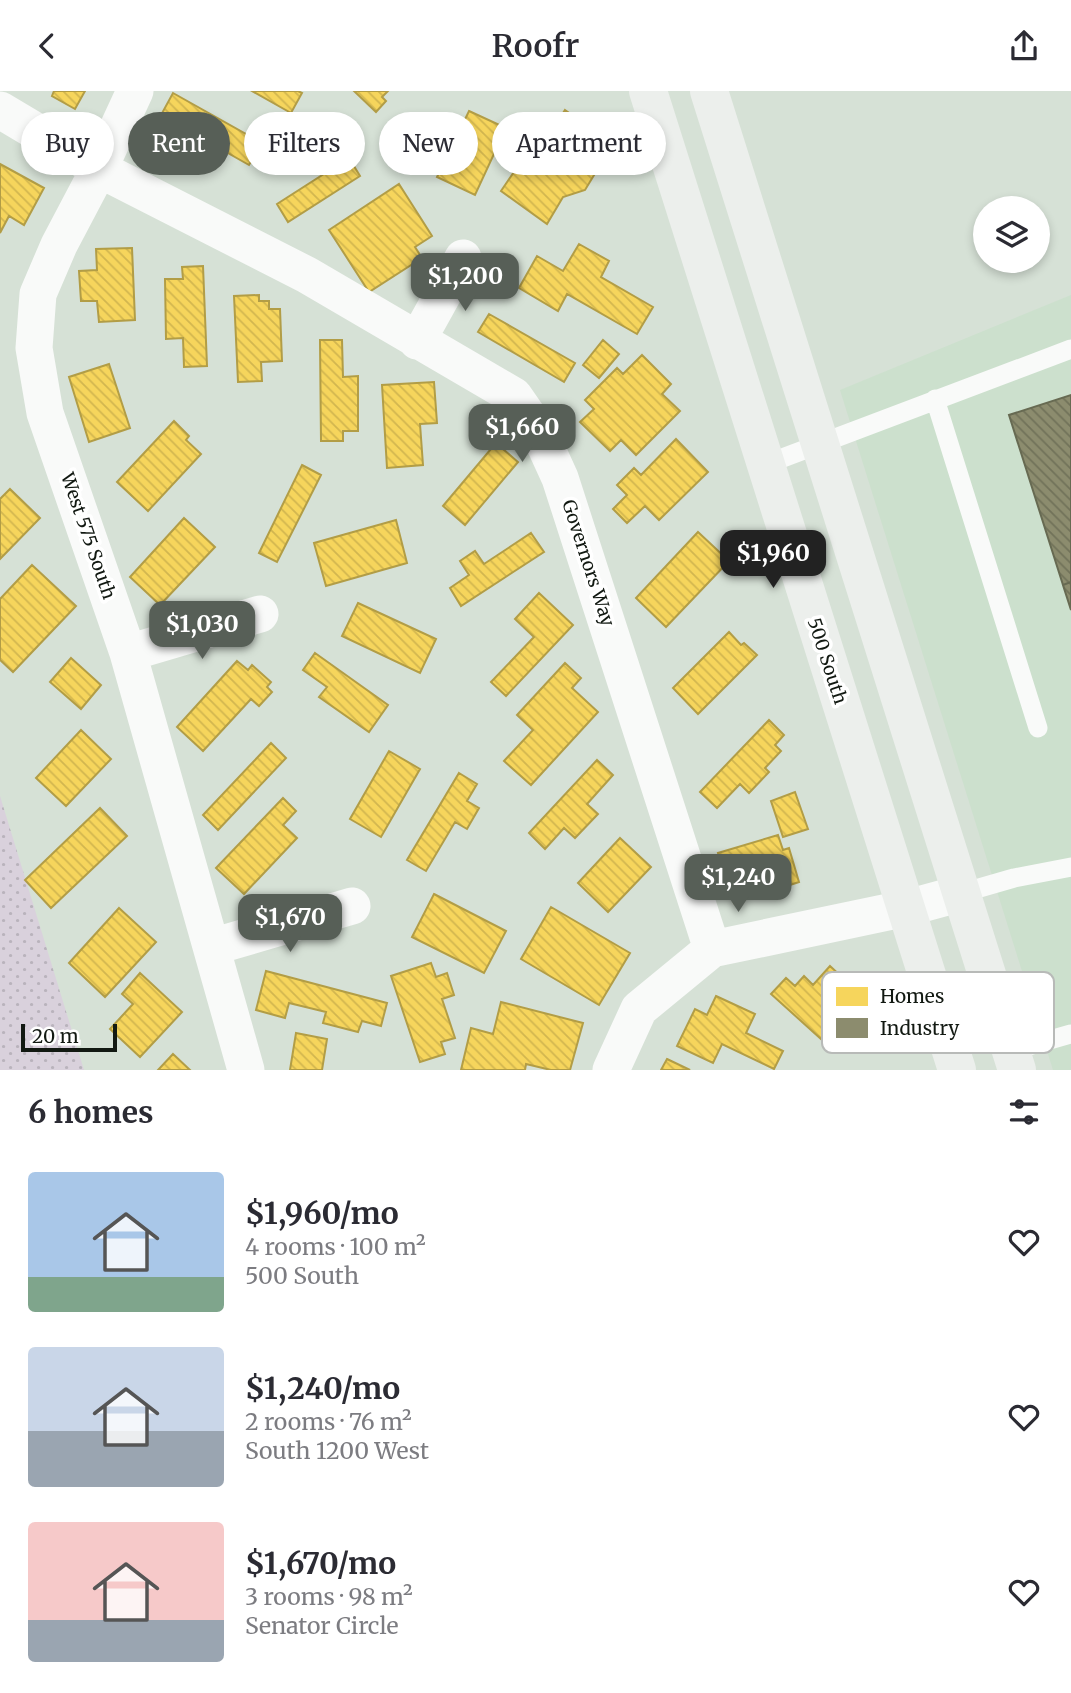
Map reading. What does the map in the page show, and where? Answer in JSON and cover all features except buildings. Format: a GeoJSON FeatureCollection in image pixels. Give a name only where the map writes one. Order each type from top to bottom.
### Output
{"type":"FeatureCollection","features":[{"type":"Feature","properties":{"kind":"main road","name":"500 South"},"geometry":{"type":"LineString","coordinates":[[648,91],[926,972]]}},
{"type":"Feature","properties":{"kind":"main road"},"geometry":{"type":"LineString","coordinates":[[709,91],[986,972]]}},
{"type":"Feature","properties":{"kind":"main road","name":"500 South"},"geometry":{"type":"LineString","coordinates":[[952,1053],[957,1070]]}},
{"type":"Feature","properties":{"kind":"street","name":"West 575 South"},"geometry":{"type":"LineString","coordinates":[[114,136],[135,91]]}},
{"type":"Feature","properties":{"kind":"street","name":"Governors Way"},"geometry":{"type":"LineString","coordinates":[[0,110],[21,123]]}},
{"type":"Feature","properties":{"kind":"street","name":"West 575 South"},"geometry":{"type":"LineString","coordinates":[[96,175],[59,246],[38,294],[34,348],[46,413],[128,653],[246,1070]]}},
{"type":"Feature","properties":{"kind":"street","name":"Governors Way"},"geometry":{"type":"LineString","coordinates":[[111,175],[307,275],[514,396],[539,432],[560,478],[712,949]]}},
{"type":"Feature","properties":{"kind":"street"},"geometry":{"type":"LineString","coordinates":[[416,341],[463,258]]}},
{"type":"Feature","properties":{"kind":"street"},"geometry":{"type":"LineString","coordinates":[[128,653],[261,614]]}},
{"type":"Feature","properties":{"kind":"street"},"geometry":{"type":"LineString","coordinates":[[611,1070],[639,1009],[712,949],[906,908],[962,893]]}},
{"type":"Feature","properties":{"kind":"street"},"geometry":{"type":"LineString","coordinates":[[212,947],[352,906]]}},
{"type":"Feature","properties":{"kind":"lane"},"geometry":{"type":"LineString","coordinates":[[764,465],[1071,349]]}},
{"type":"Feature","properties":{"kind":"lane"},"geometry":{"type":"LineString","coordinates":[[935,399],[1038,728]]}},
{"type":"Feature","properties":{"kind":"lane"},"geometry":{"type":"LineString","coordinates":[[962,893],[1014,878],[1071,867]]}},
{"type":"Feature","properties":{"kind":"lane"},"geometry":{"type":"LineString","coordinates":[[1054,1042],[1071,1034]]}},
{"type":"Feature","properties":{"kind":"lane"},"geometry":{"type":"LineString","coordinates":[[1014,1061],[1031,1053]]}},
{"type":"Feature","properties":{"kind":"shaded area"},"geometry":{"type":"Polygon","coordinates":[[[1071,295],[1071,1070],[1053,1070],[1048,1053],[1054,1053],[1054,972],[1022,972],[840,390],[1071,295]]]}},
{"type":"Feature","properties":{"kind":"shaded area"},"geometry":{"type":"Polygon","coordinates":[[[0,796],[84,1070],[0,1070],[0,796]]]}}]}
